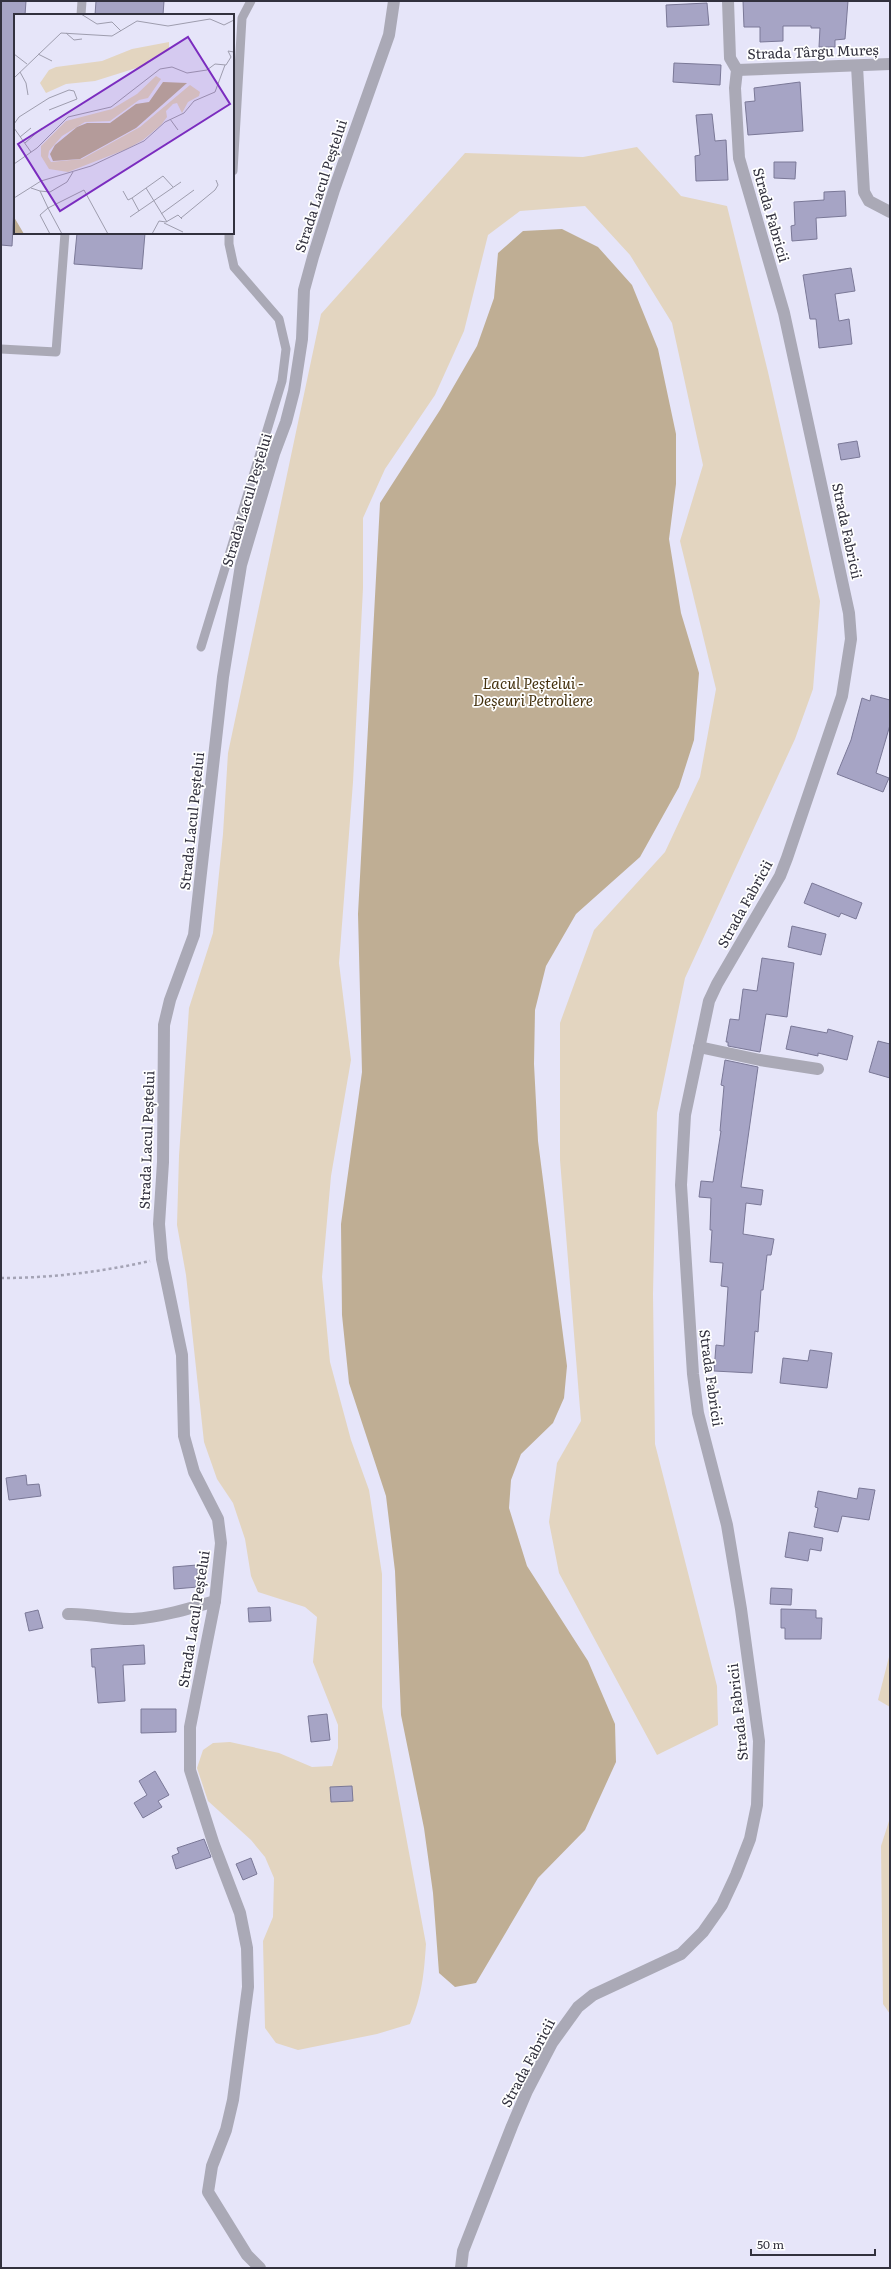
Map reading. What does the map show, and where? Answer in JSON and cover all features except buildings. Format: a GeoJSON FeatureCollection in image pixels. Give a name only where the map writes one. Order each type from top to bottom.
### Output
{"type":"FeatureCollection","features":[{"type":"Feature","properties":{"kind":"street","name":"Strada Lacul Peștelui"},"geometry":{"type":"LineString","coordinates":[[260,2268],[248,2255],[208,2192],[212,2166],[226,2130],[233,2100],[248,1987],[247,1948],[240,1913],[214,1845],[190,1770],[190,1727],[215,1601],[221,1543],[218,1519],[194,1472],[184,1436],[182,1355],[162,1259],[159,1224],[164,1162],[164,1025],[170,1000],[194,935],[223,677],[241,565],[274,454],[286,422],[294,391],[302,339],[304,290],[334,190],[389,35],[394,1]]}},
{"type":"Feature","properties":{"kind":"street","name":"Strada Fabricii"},"geometry":{"type":"LineString","coordinates":[[462,2268],[463,2251],[512,2126],[527,2091],[552,2043],[578,2007],[593,1995],[681,1954],[703,1932],[722,1905],[736,1875],[750,1839],[757,1805],[760,1741],[741,1609],[727,1525],[698,1413],[690,1327],[681,1185],[685,1115],[709,1001],[717,984],[780,876],[842,696],[851,639],[847,606],[786,321],[739,158],[734,88],[736,70],[730,58],[728,1]]}},
{"type":"Feature","properties":{"kind":"street","name":"Strada Târgu Mureș"},"geometry":{"type":"LineString","coordinates":[[736,70],[890,64]]}},
{"type":"Feature","properties":{"kind":"street"},"geometry":{"type":"LineString","coordinates":[[857,66],[864,192],[869,201],[890,212]]}},
{"type":"Feature","properties":{"kind":"street"},"geometry":{"type":"LineString","coordinates":[[699,1047],[760,1060],[818,1069]]}},
{"type":"Feature","properties":{"kind":"street"},"geometry":{"type":"LineString","coordinates":[[68,1614],[93,1614],[132,1619],[166,1615],[215,1601]]}},
{"type":"Feature","properties":{"kind":"lane"},"geometry":{"type":"LineString","coordinates":[[81,14],[82,1]]}},
{"type":"Feature","properties":{"kind":"lane"},"geometry":{"type":"LineString","coordinates":[[234,154],[242,18],[251,1]]}},
{"type":"Feature","properties":{"kind":"lane"},"geometry":{"type":"LineString","coordinates":[[1,349],[56,352],[65,234]]}},
{"type":"Feature","properties":{"kind":"lane"},"geometry":{"type":"LineString","coordinates":[[201,647],[282,380],[286,349],[279,319],[234,267],[229,244],[229,234]]}},
{"type":"Feature","properties":{"kind":"path"},"geometry":{"type":"LineString","coordinates":[[1,1278],[39,1278],[105,1270],[162,1259]]}},
{"type":"Feature","properties":{"kind":"shaded area"},"geometry":{"type":"Polygon","coordinates":[[[637,147],[681,196],[727,206],[768,372],[820,601],[813,689],[795,739],[685,978],[657,1113],[653,1294],[655,1444],[717,1686],[718,1725],[657,1755],[559,1573],[549,1522],[557,1463],[581,1421],[560,1160],[560,1023],[594,930],[665,852],[700,777],[716,689],[680,541],[703,465],[672,323],[630,255],[585,206],[520,211],[488,235],[464,331],[435,395],[385,469],[363,518],[363,588],[353,782],[339,963],[351,1060],[331,1176],[322,1277],[330,1362],[351,1440],[369,1490],[382,1574],[382,1707],[426,1944],[422,1985],[410,2024],[377,2034],[298,2050],[276,2043],[265,2028],[263,1941],[273,1917],[274,1878],[265,1857],[251,1840],[208,1801],[197,1768],[203,1750],[213,1743],[230,1742],[279,1753],[312,1767],[332,1766],[338,1748],[338,1725],[313,1662],[317,1617],[305,1607],[258,1592],[251,1576],[245,1539],[233,1503],[217,1479],[204,1442],[186,1275],[177,1225],[179,1156],[189,1008],[213,933],[223,834],[228,753],[321,314],[465,153],[583,157],[637,147]]]}},
{"type":"Feature","properties":{"kind":"shaded area"},"geometry":{"type":"Polygon","coordinates":[[[890,1653],[890,1707],[878,1700],[890,1653]]]}},
{"type":"Feature","properties":{"kind":"shaded area"},"geometry":{"type":"Polygon","coordinates":[[[890,1818],[890,2014],[883,2004],[881,1846],[890,1818]]]}},
{"type":"Feature","properties":{"kind":"water","name":"Lacul Peștelui - Deșeuri Petroliere"},"geometry":{"type":"Polygon","coordinates":[[[562,229],[598,247],[632,285],[658,349],[676,434],[676,484],[669,539],[681,613],[699,673],[694,740],[679,787],[640,857],[576,914],[546,966],[535,1010],[534,1064],[538,1141],[567,1366],[564,1398],[553,1423],[521,1454],[511,1480],[509,1508],[527,1566],[588,1661],[615,1724],[616,1762],[585,1830],[538,1878],[476,1983],[455,1987],[439,1973],[433,1893],[424,1828],[401,1715],[395,1571],[386,1496],[349,1383],[342,1315],[341,1224],[362,1072],[358,914],[380,503],[440,410],[477,346],[494,298],[498,253],[523,231],[562,229]]]}}]}
